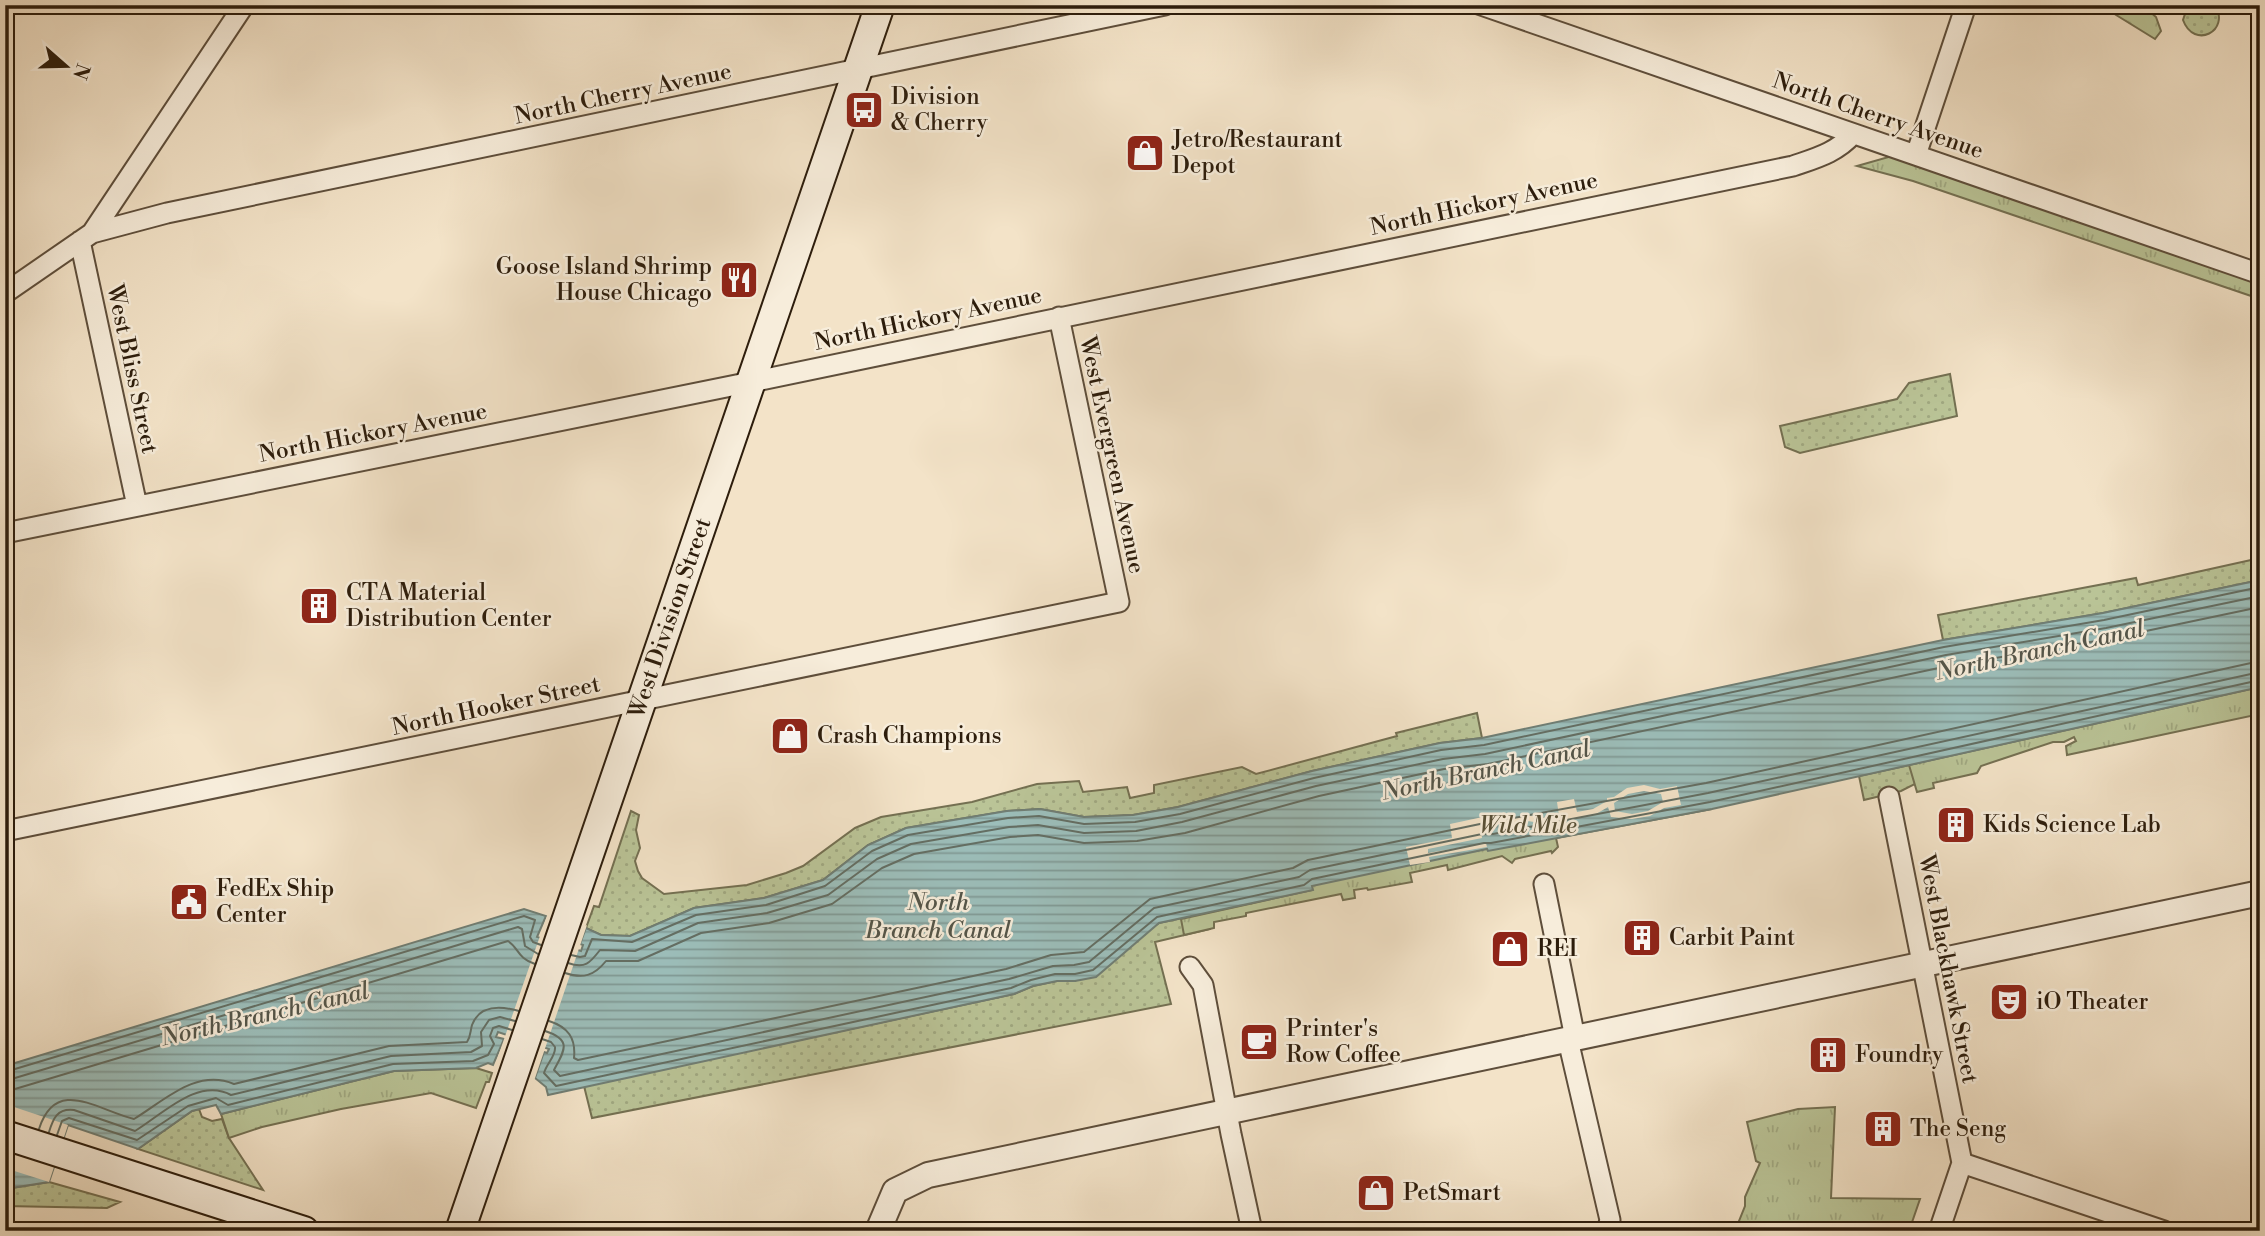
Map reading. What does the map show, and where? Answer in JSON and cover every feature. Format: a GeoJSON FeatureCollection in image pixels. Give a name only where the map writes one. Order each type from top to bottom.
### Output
{"type":"FeatureCollection","features":[{"type":"Feature","properties":{"kind":"main road","name":"West Division Street"},"geometry":{"type":"LineString","coordinates":[[460,1231],[880,5]]}},
{"type":"Feature","properties":{"kind":"main road"},"geometry":{"type":"LineString","coordinates":[[5,1135],[264,1225],[304,1231]]}},
{"type":"Feature","properties":{"kind":"street"},"geometry":{"type":"LineString","coordinates":[[5,293],[86,237],[244,5]]}},
{"type":"Feature","properties":{"kind":"street","name":"North Cherry Avenue"},"geometry":{"type":"LineString","coordinates":[[86,237],[167,213],[1165,5]]}},
{"type":"Feature","properties":{"kind":"street","name":"North Cherry Avenue"},"geometry":{"type":"LineString","coordinates":[[1481,5],[2260,274]]}},
{"type":"Feature","properties":{"kind":"street"},"geometry":{"type":"LineString","coordinates":[[1916,155],[1966,5]]}},
{"type":"Feature","properties":{"kind":"street","name":"North Hickory Avenue"},"geometry":{"type":"LineString","coordinates":[[5,533],[1793,166],[1832,152],[1853,134]]}},
{"type":"Feature","properties":{"kind":"street","name":"West Bliss Street"},"geometry":{"type":"LineString","coordinates":[[86,237],[137,506]]}},
{"type":"Feature","properties":{"kind":"street","name":"West Evergreen Avenue"},"geometry":{"type":"LineString","coordinates":[[1059,317],[1119,603]]}},
{"type":"Feature","properties":{"kind":"street","name":"North Hooker Street"},"geometry":{"type":"LineString","coordinates":[[5,831],[1119,603]]}},
{"type":"Feature","properties":{"kind":"street","name":"West Blackhawk Street"},"geometry":{"type":"LineString","coordinates":[[1889,797],[1962,1163],[1939,1231]]}},
{"type":"Feature","properties":{"kind":"street"},"geometry":{"type":"LineString","coordinates":[[1544,884],[1572,1039],[1611,1220],[1607,1231]]}},
{"type":"Feature","properties":{"kind":"street"},"geometry":{"type":"LineString","coordinates":[[878,1231],[895,1191],[928,1175],[2260,893]]}},
{"type":"Feature","properties":{"kind":"street"},"geometry":{"type":"LineString","coordinates":[[1190,967],[1203,985],[1252,1231]]}},
{"type":"Feature","properties":{"kind":"street"},"geometry":{"type":"LineString","coordinates":[[1962,1163],[2164,1231]]}},
{"type":"Feature","properties":{"kind":"green space"},"geometry":{"type":"Polygon","coordinates":[[[2100,5],[2142,5],[2156,17],[2161,31],[2155,39],[2100,5]]]}},
{"type":"Feature","properties":{"kind":"green space"},"geometry":{"type":"Polygon","coordinates":[[[2188,5],[2215,5],[2219,14],[2215,29],[2202,35],[2188,29],[2183,20],[2188,5]]]}},
{"type":"Feature","properties":{"kind":"green space"},"geometry":{"type":"Polygon","coordinates":[[[1892,156],[2260,281],[2260,299],[1913,181],[1857,166],[1892,156]]]}},
{"type":"Feature","properties":{"kind":"green space"},"geometry":{"type":"Polygon","coordinates":[[[1950,374],[1957,416],[1800,453],[1785,447],[1780,426],[1897,399],[1909,383],[1950,374]]]}},
{"type":"Feature","properties":{"kind":"green space"},"geometry":{"type":"Polygon","coordinates":[[[2260,558],[2260,580],[2103,613],[1943,640],[1938,615],[2136,578],[2138,585],[2260,558]]]}},
{"type":"Feature","properties":{"kind":"green space"},"geometry":{"type":"Polygon","coordinates":[[[2260,687],[2260,714],[2067,755],[2066,746],[2076,741],[2074,737],[1981,766],[1977,773],[1933,783],[1934,788],[1917,792],[1909,765],[2260,687]]]}},
{"type":"Feature","properties":{"kind":"green space"},"geometry":{"type":"Polygon","coordinates":[[[1477,713],[1482,738],[1440,743],[1312,771],[1178,807],[1133,815],[1084,817],[1040,809],[1007,811],[906,828],[868,845],[823,880],[764,898],[694,908],[630,936],[601,935],[586,928],[594,906],[599,907],[631,811],[639,815],[636,830],[640,848],[635,861],[638,871],[642,878],[664,894],[747,885],[803,866],[855,828],[881,817],[972,802],[1037,784],[1079,781],[1083,792],[1127,787],[1130,798],[1154,793],[1154,785],[1242,767],[1256,774],[1397,736],[1396,733],[1477,713]]]}},
{"type":"Feature","properties":{"kind":"green space"},"geometry":{"type":"Polygon","coordinates":[[[1951,756],[1915,784],[1901,791],[1864,800],[1859,776],[1951,756]]]}},
{"type":"Feature","properties":{"kind":"green space"},"geometry":{"type":"Polygon","coordinates":[[[1712,809],[1556,838],[1558,847],[1552,853],[1551,851],[1515,859],[1512,863],[1502,856],[1448,870],[1447,865],[1410,873],[1412,882],[1354,890],[1355,898],[1343,900],[1341,894],[1246,913],[1246,916],[1214,922],[1214,928],[1184,935],[1181,919],[1312,890],[1311,886],[1406,847],[1712,809]]]}},
{"type":"Feature","properties":{"kind":"green space"},"geometry":{"type":"Polygon","coordinates":[[[1220,910],[1223,912],[1207,917],[1210,929],[1155,942],[1171,1004],[592,1118],[584,1086],[1014,994],[1033,986],[1057,981],[1075,981],[1159,923],[1220,910]]]}},
{"type":"Feature","properties":{"kind":"green space"},"geometry":{"type":"Polygon","coordinates":[[[476,1068],[492,1073],[476,1108],[431,1093],[341,1109],[262,1127],[229,1138],[221,1114],[394,1071],[476,1068]]]}},
{"type":"Feature","properties":{"kind":"green space"},"geometry":{"type":"Polygon","coordinates":[[[1835,1107],[1831,1198],[1920,1199],[1909,1231],[1735,1231],[1745,1206],[1745,1197],[1760,1163],[1756,1161],[1747,1122],[1798,1109],[1835,1107]]]}},
{"type":"Feature","properties":{"kind":"green space"},"geometry":{"type":"Polygon","coordinates":[[[199,1109],[202,1117],[212,1121],[222,1119],[229,1138],[263,1190],[138,1149],[192,1111],[199,1109]]]}},
{"type":"Feature","properties":{"kind":"green space"},"geometry":{"type":"Polygon","coordinates":[[[49,1182],[120,1202],[107,1208],[5,1206],[5,1189],[49,1182]]]}},
{"type":"Feature","properties":{"kind":"water","name":"North Branch Canal"},"geometry":{"type":"Polygon","coordinates":[[[2260,580],[2260,687],[1712,809],[1488,851],[1487,849],[1312,886],[1313,890],[1159,923],[1096,977],[1033,986],[1014,994],[548,1095],[546,1087],[535,1078],[544,1052],[547,1053],[549,1049],[498,1032],[496,1037],[504,1039],[493,1065],[488,1063],[476,1068],[394,1071],[221,1114],[216,1105],[192,1111],[138,1149],[68,1125],[49,1182],[5,1189],[5,1066],[524,909],[546,916],[537,937],[581,951],[583,945],[580,944],[586,928],[601,935],[630,936],[694,908],[764,898],[823,880],[868,845],[906,828],[1007,811],[1040,809],[1084,817],[1133,815],[1178,807],[1312,771],[1440,743],[1482,738],[1943,640],[2103,613],[2260,580]]]}},
{"type":"Feature","properties":{"kind":"pier"},"geometry":{"type":"Polygon","coordinates":[[[1644,785],[1660,789],[1677,786],[1681,805],[1632,819],[1611,817],[1608,807],[1596,814],[1546,824],[1495,821],[1480,824],[1482,838],[1428,849],[1428,853],[1486,843],[1487,847],[1429,857],[1430,862],[1410,865],[1406,847],[1452,838],[1450,824],[1492,815],[1512,818],[1528,815],[1544,818],[1559,816],[1557,802],[1574,799],[1577,812],[1593,809],[1627,788],[1644,785]],[[1644,791],[1628,794],[1614,803],[1615,811],[1632,814],[1648,811],[1663,802],[1661,794],[1644,791]]]}},
{"type":"Feature","properties":{"kind":"pier"},"geometry":{"type":"Polygon","coordinates":[[[548,913],[550,917],[545,932],[541,934],[577,946],[583,927],[587,925],[534,1081],[532,1077],[541,1050],[507,1039],[494,1068],[548,913]]]}},
{"type":"Feature","properties":{"kind":"pier"},"geometry":{"type":"Polygon","coordinates":[[[5,1104],[68,1125],[49,1182],[5,1168],[5,1104]]]}},
{"type":"Feature","properties":{"kind":"place","name":"Division & Cherry"},"geometry":{"type":"Point","coordinates":[864,110]}},
{"type":"Feature","properties":{"kind":"place","name":"Jetro/Restaurant Depot"},"geometry":{"type":"Point","coordinates":[1145,153]}},
{"type":"Feature","properties":{"kind":"place","name":"Goose Island Shrimp House Chicago"},"geometry":{"type":"Point","coordinates":[739,280]}},
{"type":"Feature","properties":{"kind":"place","name":"CTA Material Distribution Center"},"geometry":{"type":"Point","coordinates":[319,606]}},
{"type":"Feature","properties":{"kind":"place","name":"Crash Champions"},"geometry":{"type":"Point","coordinates":[790,736]}},
{"type":"Feature","properties":{"kind":"place","name":"Kids Science Lab"},"geometry":{"type":"Point","coordinates":[1956,825]}},
{"type":"Feature","properties":{"kind":"place","name":"FedEx Ship Center"},"geometry":{"type":"Point","coordinates":[189,902]}},
{"type":"Feature","properties":{"kind":"place","name":"Carbit Paint"},"geometry":{"type":"Point","coordinates":[1642,938]}},
{"type":"Feature","properties":{"kind":"place","name":"REI"},"geometry":{"type":"Point","coordinates":[1510,949]}},
{"type":"Feature","properties":{"kind":"place","name":"iO Theater"},"geometry":{"type":"Point","coordinates":[2009,1002]}},
{"type":"Feature","properties":{"kind":"place","name":"Printer's Row Coffee"},"geometry":{"type":"Point","coordinates":[1259,1042]}},
{"type":"Feature","properties":{"kind":"place","name":"Foundry"},"geometry":{"type":"Point","coordinates":[1828,1055]}},
{"type":"Feature","properties":{"kind":"place","name":"The Seng"},"geometry":{"type":"Point","coordinates":[1883,1129]}},
{"type":"Feature","properties":{"kind":"place","name":"PetSmart"},"geometry":{"type":"Point","coordinates":[1376,1193]}},
{"type":"Feature","properties":{"kind":"park label","name":"Wild Mile"},"geometry":{"type":"Point","coordinates":[1528,826]}}]}
